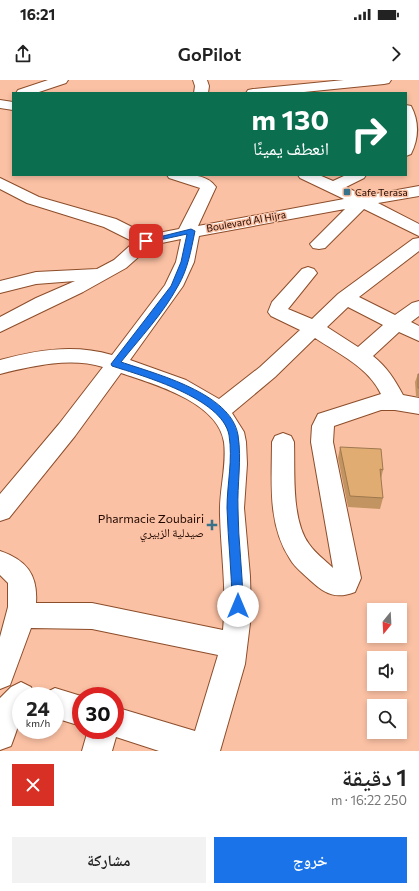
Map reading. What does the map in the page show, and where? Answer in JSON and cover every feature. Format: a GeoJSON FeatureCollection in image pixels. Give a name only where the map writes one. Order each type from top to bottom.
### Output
{"type":"FeatureCollection","features":[{"type":"Feature","properties":{"kind":"street"},"geometry":{"type":"LineString","coordinates":[[24,92],[36,80]]}},
{"type":"Feature","properties":{"kind":"street"},"geometry":{"type":"LineString","coordinates":[[26,92],[61,80]]}},
{"type":"Feature","properties":{"kind":"street"},"geometry":{"type":"LineString","coordinates":[[200,80],[202,86],[200,92]]}},
{"type":"Feature","properties":{"kind":"street"},"geometry":{"type":"LineString","coordinates":[[271,92],[349,88],[385,83]]}},
{"type":"Feature","properties":{"kind":"street"},"geometry":{"type":"LineString","coordinates":[[407,110],[412,117],[415,127],[407,148]]}},
{"type":"Feature","properties":{"kind":"street"},"geometry":{"type":"LineString","coordinates":[[407,152],[419,160]]}},
{"type":"Feature","properties":{"kind":"street"},"geometry":{"type":"LineString","coordinates":[[0,511],[66,430],[115,364],[151,319],[174,286],[185,262],[189,231],[208,187],[197,178],[182,176]]}},
{"type":"Feature","properties":{"kind":"street"},"geometry":{"type":"LineString","coordinates":[[310,176],[332,182],[419,232]]}},
{"type":"Feature","properties":{"kind":"street"},"geometry":{"type":"LineString","coordinates":[[332,182],[354,176]]}},
{"type":"Feature","properties":{"kind":"street"},"geometry":{"type":"LineString","coordinates":[[5,183],[32,200],[105,221],[146,241]]}},
{"type":"Feature","properties":{"kind":"street","name":"Boulevard Al Hijra"},"geometry":{"type":"LineString","coordinates":[[0,325],[10,318],[104,274],[120,264],[146,241],[189,231],[419,191]]}},
{"type":"Feature","properties":{"kind":"street"},"geometry":{"type":"LineString","coordinates":[[319,244],[362,200]]}},
{"type":"Feature","properties":{"kind":"street"},"geometry":{"type":"LineString","coordinates":[[219,411],[246,392],[345,298],[419,243]]}},
{"type":"Feature","properties":{"kind":"street"},"geometry":{"type":"LineString","coordinates":[[308,273],[279,306],[278,310],[281,314],[314,328],[360,357],[377,371],[386,383],[395,402]]}},
{"type":"Feature","properties":{"kind":"street"},"geometry":{"type":"LineString","coordinates":[[0,287],[36,278],[104,274]]}},
{"type":"Feature","properties":{"kind":"street"},"geometry":{"type":"LineString","coordinates":[[345,298],[419,334]]}},
{"type":"Feature","properties":{"kind":"street"},"geometry":{"type":"LineString","coordinates":[[360,357],[397,323],[419,307]]}},
{"type":"Feature","properties":{"kind":"street"},"geometry":{"type":"LineString","coordinates":[[0,367],[22,362],[68,357],[92,357],[162,379],[184,389],[198,396],[219,411],[230,425],[234,445],[235,468],[232,508],[238,578],[234,645],[232,658],[204,750],[124,725]]}},
{"type":"Feature","properties":{"kind":"street"},"geometry":{"type":"LineString","coordinates":[[283,442],[284,491],[287,519],[291,536],[297,550],[325,577],[337,585],[343,586],[346,584],[348,578],[322,442],[323,426],[326,420],[334,416],[370,404],[395,402],[419,406]]}},
{"type":"Feature","properties":{"kind":"street"},"geometry":{"type":"LineString","coordinates":[[0,562],[16,573],[23,586],[20,615],[0,675]]}},
{"type":"Feature","properties":{"kind":"street"},"geometry":{"type":"LineString","coordinates":[[20,615],[92,616],[234,645]]}},
{"type":"Feature","properties":{"kind":"street"},"geometry":{"type":"LineString","coordinates":[[0,735],[12,710]]}},
{"type":"Feature","properties":{"kind":"street"},"geometry":{"type":"LineString","coordinates":[[97,751],[100,739]]}},
{"type":"Feature","properties":{"kind":"building"},"geometry":{"type":"Polygon","coordinates":[[[419,374],[419,388],[418,388],[419,374]]]}},
{"type":"Feature","properties":{"kind":"building"},"geometry":{"type":"Polygon","coordinates":[[[340,447],[381,449],[383,470],[380,469],[383,498],[350,496],[340,447]]]}},
{"type":"Feature","properties":{"kind":"place","name":"Cafe Terasa"},"geometry":{"type":"Point","coordinates":[347,192]}},
{"type":"Feature","properties":{"kind":"place","name":"Pharmacie Zoubairi صيدلية الزبيري"},"geometry":{"type":"Point","coordinates":[212,525]}},
{"type":"Feature","properties":{"kind":"route"},"geometry":{"type":"LineString","coordinates":[[146,241],[191,231],[185,262],[174,286],[151,319],[115,364],[162,379],[198,396],[219,411],[230,425],[234,445],[235,468],[232,508],[238,578],[238,606]]}}]}
